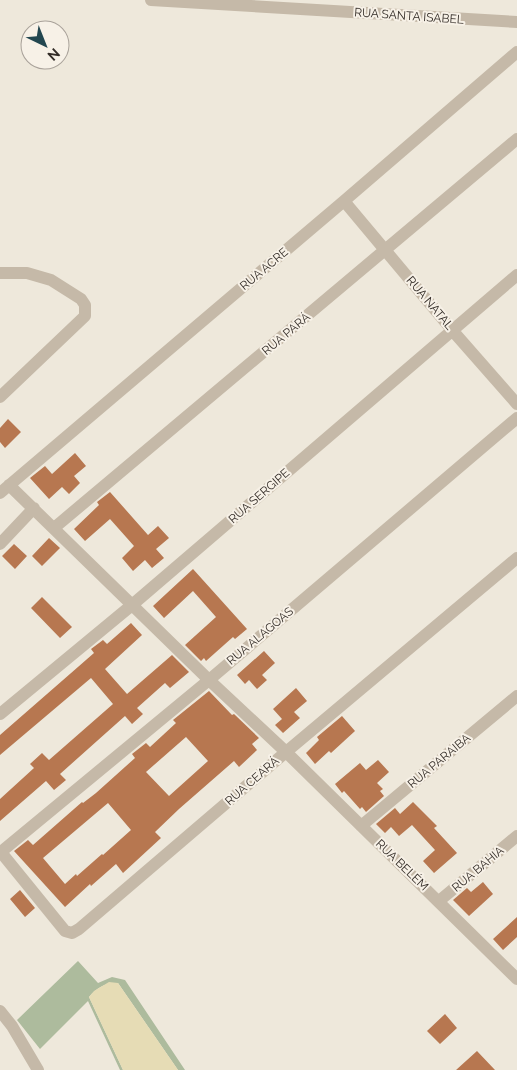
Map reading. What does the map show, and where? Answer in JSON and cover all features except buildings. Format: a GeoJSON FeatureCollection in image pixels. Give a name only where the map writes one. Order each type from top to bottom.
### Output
{"type":"FeatureCollection","features":[{"type":"Feature","properties":{"kind":"street","name":"RUA SANTA ISABEL"},"geometry":{"type":"LineString","coordinates":[[151,0],[517,22]]}},
{"type":"Feature","properties":{"kind":"street","name":"RUA ACRE"},"geometry":{"type":"LineString","coordinates":[[5,489],[517,52]]}},
{"type":"Feature","properties":{"kind":"street","name":"RUA PARÁ"},"geometry":{"type":"LineString","coordinates":[[54,528],[517,139]]}},
{"type":"Feature","properties":{"kind":"street","name":"RUA NATAL"},"geometry":{"type":"LineString","coordinates":[[344,201],[517,404]]}},
{"type":"Feature","properties":{"kind":"street"},"geometry":{"type":"LineString","coordinates":[[0,273],[27,272],[51,280],[81,299],[85,305],[84,316],[0,397]]}},
{"type":"Feature","properties":{"kind":"street","name":"RUA SERGIPE"},"geometry":{"type":"LineString","coordinates":[[0,714],[132,605],[517,275]]}},
{"type":"Feature","properties":{"kind":"street","name":"RUA ALAGOAS"},"geometry":{"type":"LineString","coordinates":[[0,852],[209,680],[517,418]]}},
{"type":"Feature","properties":{"kind":"street","name":"RUA BELÉM"},"geometry":{"type":"LineString","coordinates":[[5,489],[34,508],[516,977]]}},
{"type":"Feature","properties":{"kind":"street"},"geometry":{"type":"LineString","coordinates":[[0,544],[34,508]]}},
{"type":"Feature","properties":{"kind":"street","name":"RUA CEARÁ"},"geometry":{"type":"LineString","coordinates":[[0,852],[64,931],[72,933],[517,558]]}},
{"type":"Feature","properties":{"kind":"street","name":"RUA PARAIBA"},"geometry":{"type":"LineString","coordinates":[[361,826],[517,696]]}},
{"type":"Feature","properties":{"kind":"street","name":"RUA BAHIA"},"geometry":{"type":"LineString","coordinates":[[439,901],[517,836]]}},
{"type":"Feature","properties":{"kind":"street"},"geometry":{"type":"LineString","coordinates":[[0,1012],[12,1026],[38,1070]]}},
{"type":"Feature","properties":{"kind":"green space"},"geometry":{"type":"Polygon","coordinates":[[[78,961],[98,983],[112,977],[125,980],[185,1070],[178,1070],[118,983],[102,986],[89,997],[123,1070],[120,1070],[88,1001],[40,1049],[17,1020],[78,961]]]}},
{"type":"Feature","properties":{"kind":"sand"},"geometry":{"type":"Polygon","coordinates":[[[109,982],[118,983],[178,1070],[123,1070],[89,997],[94,991],[109,982]]]}}]}
